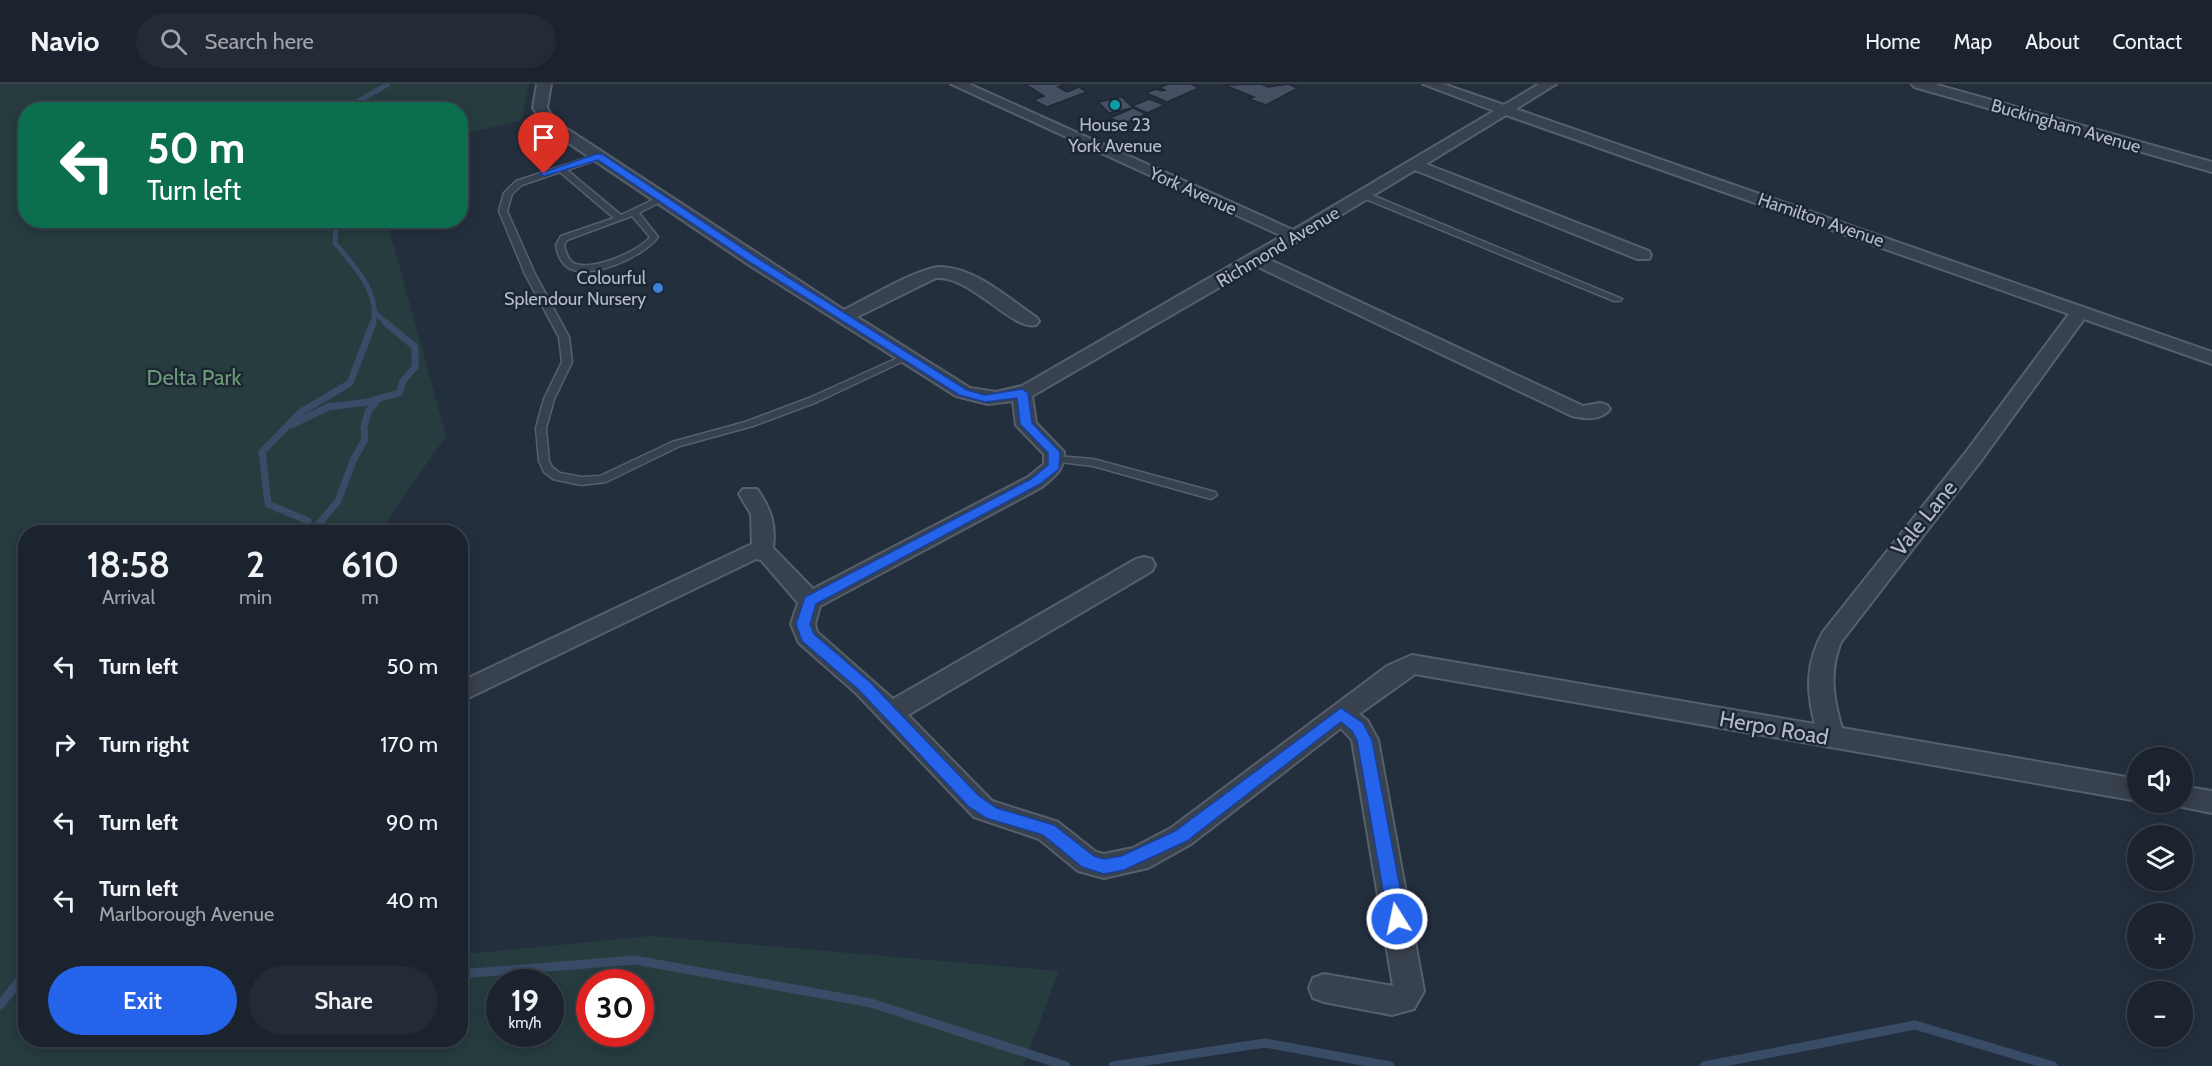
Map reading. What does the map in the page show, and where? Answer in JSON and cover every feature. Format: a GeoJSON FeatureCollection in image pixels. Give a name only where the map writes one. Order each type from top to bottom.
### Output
{"type":"FeatureCollection","features":[{"type":"Feature","properties":{"kind":"street","name":"Richmond Avenue"},"geometry":{"type":"LineString","coordinates":[[544,84],[540,108],[545,119],[662,199],[963,392],[976,397],[1001,398],[1022,393],[1257,260],[1549,84]]}},
{"type":"Feature","properties":{"kind":"street","name":"York Avenue"},"geometry":{"type":"LineString","coordinates":[[958,84],[1296,237]]}},
{"type":"Feature","properties":{"kind":"street","name":"Hamilton Avenue"},"geometry":{"type":"LineString","coordinates":[[1430,84],[2212,358]]}},
{"type":"Feature","properties":{"kind":"street","name":"Buckingham Avenue"},"geometry":{"type":"LineString","coordinates":[[1919,84],[2212,167]]}},
{"type":"Feature","properties":{"kind":"street"},"geometry":{"type":"LineString","coordinates":[[1414,165],[1643,255]]}},
{"type":"Feature","properties":{"kind":"street"},"geometry":{"type":"LineString","coordinates":[[1257,260],[1579,412],[1591,413],[1600,408]]}},
{"type":"Feature","properties":{"kind":"street"},"geometry":{"type":"LineString","coordinates":[[843,317],[932,273],[943,271],[958,275],[1030,321]]}},
{"type":"Feature","properties":{"kind":"street","name":"Vale Lane"},"geometry":{"type":"LineString","coordinates":[[1833,739],[1823,712],[1820,688],[1822,653],[1831,638],[1973,457],[2080,312]]}},
{"type":"Feature","properties":{"kind":"street"},"geometry":{"type":"LineString","coordinates":[[1022,393],[1026,424],[1050,446],[1056,459],[1054,466],[1035,482],[810,601],[803,624],[807,637],[865,686],[983,809],[1048,830],[1088,862],[1104,866],[1138,858],[1181,836],[1341,714],[1358,727],[1365,740],[1409,991],[1403,999],[1392,1002],[1324,988]]}},
{"type":"Feature","properties":{"kind":"street"},"geometry":{"type":"LineString","coordinates":[[750,494],[758,505],[765,522],[762,551]]}},
{"type":"Feature","properties":{"kind":"street"},"geometry":{"type":"LineString","coordinates":[[468,689],[754,551],[762,551],[772,558],[810,601]]}},
{"type":"Feature","properties":{"kind":"street"},"geometry":{"type":"LineString","coordinates":[[890,713],[1144,565]]}},
{"type":"Feature","properties":{"kind":"street","name":"Herpo Road"},"geometry":{"type":"LineString","coordinates":[[1341,714],[1412,664],[1833,739],[2127,788]]}},
{"type":"Feature","properties":{"kind":"street"},"geometry":{"type":"LineString","coordinates":[[2193,799],[2212,802]]}},
{"type":"Feature","properties":{"kind":"lane"},"geometry":{"type":"LineString","coordinates":[[599,156],[560,168],[512,188],[504,200],[503,211],[530,274],[564,337],[567,362],[549,399],[541,428],[544,461],[548,469],[557,476],[581,482],[602,479],[676,444],[748,424],[802,404],[907,357]]}},
{"type":"Feature","properties":{"kind":"lane"},"geometry":{"type":"LineString","coordinates":[[560,168],[620,219]]}},
{"type":"Feature","properties":{"kind":"lane"},"geometry":{"type":"LineString","coordinates":[[1364,195],[1617,299]]}},
{"type":"Feature","properties":{"kind":"lane"},"geometry":{"type":"LineString","coordinates":[[633,212],[637,220],[654,237],[647,246],[619,260],[598,266],[578,268],[569,265],[561,252],[560,245],[564,238],[620,219],[633,212],[662,199]]}},
{"type":"Feature","properties":{"kind":"lane"},"geometry":{"type":"LineString","coordinates":[[1056,459],[1093,463],[1211,495]]}},
{"type":"Feature","properties":{"kind":"green space","name":"Delta Park"},"geometry":{"type":"Polygon","coordinates":[[[0,84],[529,84],[522,120],[468,133],[468,102],[18,102],[18,228],[389,228],[446,436],[384,525],[18,525],[18,1047],[468,1047],[468,952],[478,953],[650,936],[1059,971],[1023,1066],[0,1066],[0,84]]]}},
{"type":"Feature","properties":{"kind":"building"},"geometry":{"type":"Polygon","coordinates":[[[1025,84],[1066,84],[1058,87],[1067,92],[1079,87],[1087,92],[1047,107],[1033,100],[1044,96],[1025,84]]]}},
{"type":"Feature","properties":{"kind":"building"},"geometry":{"type":"Polygon","coordinates":[[[1168,84],[1191,84],[1199,88],[1167,102],[1146,93],[1156,89],[1165,90],[1159,88],[1168,84]]]}},
{"type":"Feature","properties":{"kind":"building"},"geometry":{"type":"Polygon","coordinates":[[[1261,84],[1268,87],[1288,84],[1298,88],[1266,105],[1249,99],[1254,97],[1224,85],[1261,84]]]}},
{"type":"Feature","properties":{"kind":"building","name":"House 23 York Avenue"},"geometry":{"type":"Polygon","coordinates":[[[1122,97],[1133,108],[1109,113],[1098,102],[1122,97]]]}},
{"type":"Feature","properties":{"kind":"building"},"geometry":{"type":"Polygon","coordinates":[[[1149,99],[1165,105],[1147,113],[1132,106],[1149,99]]]}},
{"type":"Feature","properties":{"kind":"building"},"geometry":{"type":"Polygon","coordinates":[[[1133,108],[1146,114],[1123,124],[1110,118],[1133,108]]]}},
{"type":"Feature","properties":{"kind":"waterway"},"geometry":{"type":"LineString","coordinates":[[357,102],[388,84]]}},
{"type":"Feature","properties":{"kind":"waterway"},"geometry":{"type":"LineString","coordinates":[[336,228],[335,243],[370,291],[374,313],[373,325]]}},
{"type":"Feature","properties":{"kind":"waterway"},"geometry":{"type":"LineString","coordinates":[[376,313],[386,323]]}},
{"type":"Feature","properties":{"kind":"waterway"},"geometry":{"type":"LineString","coordinates":[[306,525],[308,521],[268,504],[262,452],[301,412],[350,383],[373,323]]}},
{"type":"Feature","properties":{"kind":"waterway"},"geometry":{"type":"LineString","coordinates":[[291,425],[328,407],[367,402],[399,393],[403,381],[415,367],[415,347],[386,323]]}},
{"type":"Feature","properties":{"kind":"waterway"},"geometry":{"type":"LineString","coordinates":[[318,525],[338,501],[353,461],[365,439],[364,427],[368,412],[378,399]]}},
{"type":"Feature","properties":{"kind":"waterway"},"geometry":{"type":"LineString","coordinates":[[468,973],[635,960],[871,1003],[1066,1066]]}},
{"type":"Feature","properties":{"kind":"waterway"},"geometry":{"type":"LineString","coordinates":[[0,1005],[18,982]]}},
{"type":"Feature","properties":{"kind":"waterway"},"geometry":{"type":"LineString","coordinates":[[1704,1066],[1915,1025],[2053,1066]]}},
{"type":"Feature","properties":{"kind":"waterway"},"geometry":{"type":"LineString","coordinates":[[1113,1066],[1265,1043],[1390,1066]]}},
{"type":"Feature","properties":{"kind":"place","name":"House 23 York Avenue"},"geometry":{"type":"Point","coordinates":[1115,105]}},
{"type":"Feature","properties":{"kind":"place","name":"Colourful Splendour Nursery"},"geometry":{"type":"Point","coordinates":[658,288]}},
{"type":"Feature","properties":{"kind":"route"},"geometry":{"type":"LineString","coordinates":[[544,174],[599,156],[755,261],[963,392],[985,398],[1011,397],[1022,393],[1026,424],[1054,452],[1056,459],[1054,466],[1047,474],[810,601],[803,624],[807,637],[865,686],[983,809],[1048,830],[1088,862],[1104,866],[1124,863],[1181,836],[1341,714],[1358,727],[1365,740],[1397,919]]}}]}
